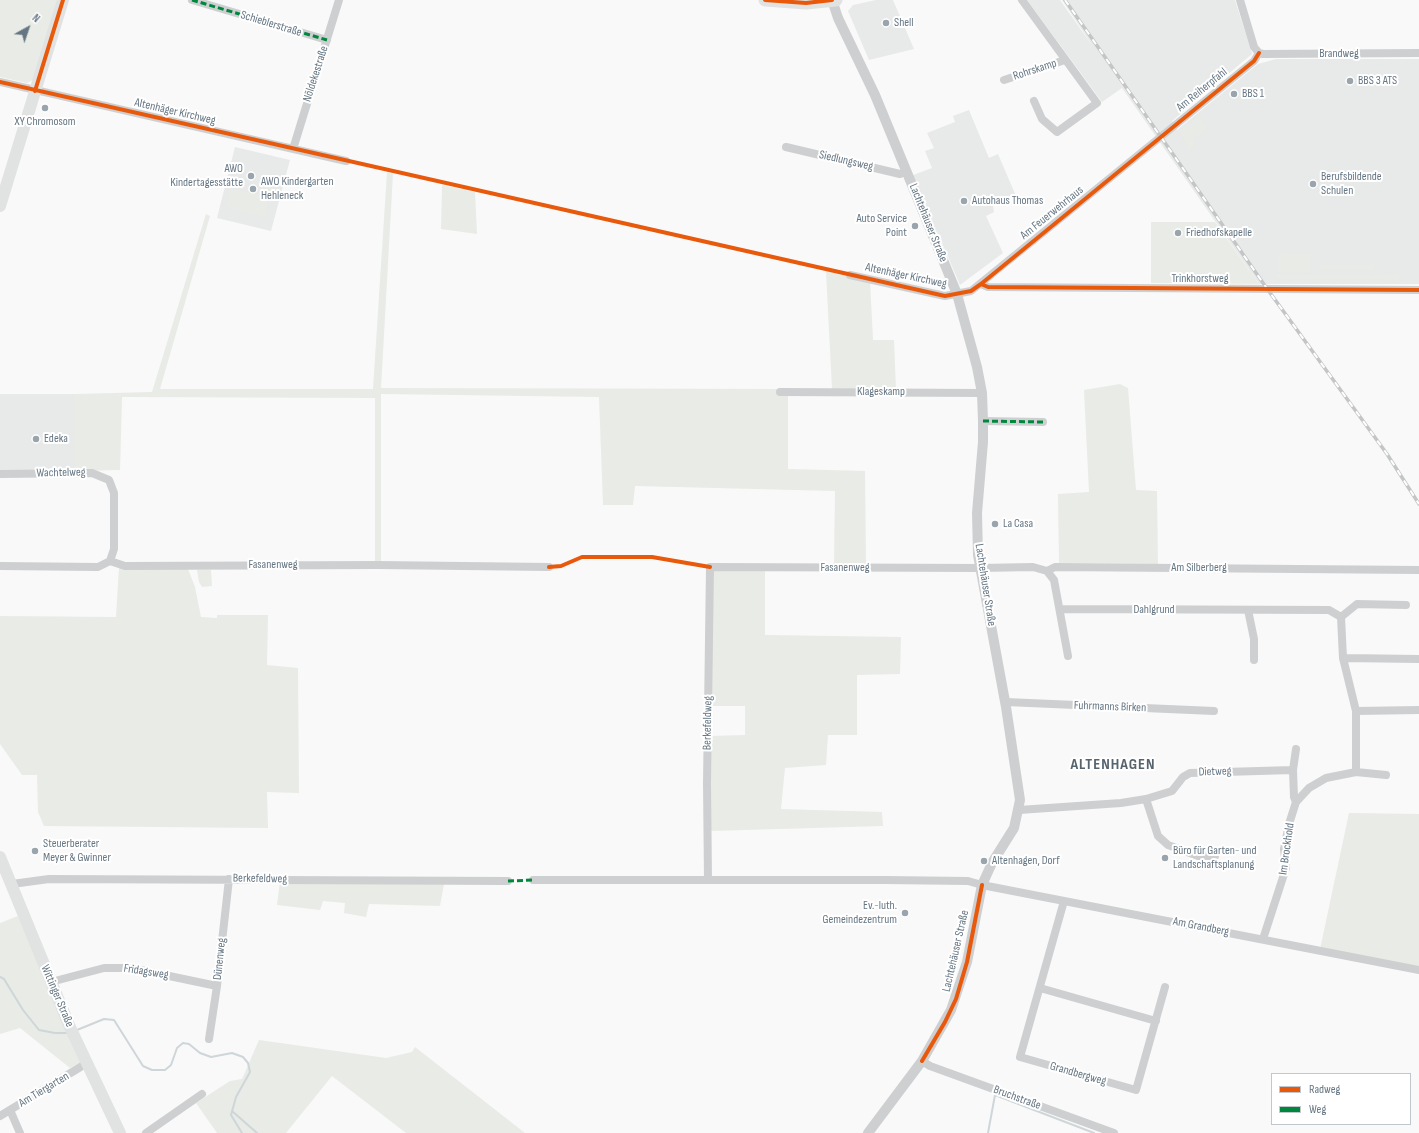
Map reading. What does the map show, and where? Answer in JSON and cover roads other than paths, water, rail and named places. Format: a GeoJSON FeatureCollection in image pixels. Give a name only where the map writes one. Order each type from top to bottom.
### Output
{"type":"FeatureCollection","features":[{"type":"Feature","properties":{"kind":"main road"},"geometry":{"type":"LineString","coordinates":[[0,206],[63,0]]}},
{"type":"Feature","properties":{"kind":"main road"},"geometry":{"type":"LineString","coordinates":[[765,0],[806,3],[836,0]]}},
{"type":"Feature","properties":{"kind":"main road","name":"Wittinger Straße"},"geometry":{"type":"LineString","coordinates":[[0,857],[69,1025],[120,1133]]}},
{"type":"Feature","properties":{"kind":"street","name":"Schieblerstraße"},"geometry":{"type":"LineString","coordinates":[[192,0],[327,40]]}},
{"type":"Feature","properties":{"kind":"street","name":"Nöldekestraße"},"geometry":{"type":"LineString","coordinates":[[293,149],[339,0]]}},
{"type":"Feature","properties":{"kind":"street","name":"Lachtehäuser Straße"},"geometry":{"type":"LineString","coordinates":[[832,0],[838,18],[875,95],[957,294],[971,342],[982,392],[983,442],[977,513],[980,568],[1006,702],[1020,789],[1019,810],[1014,828],[992,863],[982,885],[967,962],[956,999],[945,1022],[922,1061],[868,1133]]}},
{"type":"Feature","properties":{"kind":"street","name":"Rohrskamp"},"geometry":{"type":"LineString","coordinates":[[1022,0],[1097,103],[1057,132],[1042,119],[1034,101]]}},
{"type":"Feature","properties":{"kind":"street"},"geometry":{"type":"LineString","coordinates":[[1240,0],[1254,47],[1259,53]]}},
{"type":"Feature","properties":{"kind":"street","name":"Brandweg"},"geometry":{"type":"LineString","coordinates":[[1259,53],[1419,53]]}},
{"type":"Feature","properties":{"kind":"street","name":"Am Reiherpfahl"},"geometry":{"type":"LineString","coordinates":[[1155,141],[1254,61],[1259,53]]}},
{"type":"Feature","properties":{"kind":"street","name":"Rohrskamp"},"geometry":{"type":"LineString","coordinates":[[1004,80],[1065,60]]}},
{"type":"Feature","properties":{"kind":"street","name":"Altenhäger Kirchweg"},"geometry":{"type":"LineString","coordinates":[[0,82],[346,161]]}},
{"type":"Feature","properties":{"kind":"street","name":"Am Feuerwehrhaus"},"geometry":{"type":"LineString","coordinates":[[957,294],[971,291],[981,284],[1155,141]]}},
{"type":"Feature","properties":{"kind":"street","name":"Siedlungsweg"},"geometry":{"type":"LineString","coordinates":[[786,147],[900,174],[907,171]]}},
{"type":"Feature","properties":{"kind":"street","name":"Altenhäger Kirchweg"},"geometry":{"type":"LineString","coordinates":[[850,275],[945,296],[957,294]]}},
{"type":"Feature","properties":{"kind":"street","name":"Trinkhorstweg"},"geometry":{"type":"LineString","coordinates":[[981,284],[988,287],[1419,290]]}},
{"type":"Feature","properties":{"kind":"street","name":"Klageskamp"},"geometry":{"type":"LineString","coordinates":[[780,392],[982,392]]}},
{"type":"Feature","properties":{"kind":"street"},"geometry":{"type":"LineString","coordinates":[[983,421],[1042,422]]}},
{"type":"Feature","properties":{"kind":"street","name":"Wachtelweg"},"geometry":{"type":"LineString","coordinates":[[0,474],[92,473],[109,480],[114,493],[114,549],[110,561]]}},
{"type":"Feature","properties":{"kind":"street"},"geometry":{"type":"LineString","coordinates":[[0,566],[98,567],[110,561]]}},
{"type":"Feature","properties":{"kind":"street","name":"Fasanenweg"},"geometry":{"type":"LineString","coordinates":[[110,561],[125,566],[378,565],[549,567]]}},
{"type":"Feature","properties":{"kind":"street","name":"Fasanenweg"},"geometry":{"type":"LineString","coordinates":[[710,567],[980,568]]}},
{"type":"Feature","properties":{"kind":"street","name":"Berkefeldweg"},"geometry":{"type":"LineString","coordinates":[[708,880],[710,567]]}},
{"type":"Feature","properties":{"kind":"street","name":"Am Silberberg"},"geometry":{"type":"LineString","coordinates":[[980,568],[1033,567],[1047,572],[1055,567],[1419,570]]}},
{"type":"Feature","properties":{"kind":"street"},"geometry":{"type":"LineString","coordinates":[[1047,572],[1054,580],[1068,656]]}},
{"type":"Feature","properties":{"kind":"street"},"geometry":{"type":"LineString","coordinates":[[1356,772],[1356,711],[1343,658],[1341,617],[1358,604],[1406,605]]}},
{"type":"Feature","properties":{"kind":"street","name":"Dahlgrund"},"geometry":{"type":"LineString","coordinates":[[1060,609],[1329,610],[1341,617]]}},
{"type":"Feature","properties":{"kind":"street"},"geometry":{"type":"LineString","coordinates":[[1248,610],[1254,639],[1254,660]]}},
{"type":"Feature","properties":{"kind":"street"},"geometry":{"type":"LineString","coordinates":[[1343,658],[1419,659]]}},
{"type":"Feature","properties":{"kind":"street","name":"Fuhrmanns Birken"},"geometry":{"type":"LineString","coordinates":[[1006,702],[1214,711]]}},
{"type":"Feature","properties":{"kind":"street"},"geometry":{"type":"LineString","coordinates":[[1356,711],[1419,710]]}},
{"type":"Feature","properties":{"kind":"street"},"geometry":{"type":"LineString","coordinates":[[1296,749],[1293,770],[1294,797],[1296,802]]}},
{"type":"Feature","properties":{"kind":"street","name":"Dietweg"},"geometry":{"type":"LineString","coordinates":[[1019,810],[1122,803],[1146,799],[1172,791],[1183,777],[1190,773],[1293,770]]}},
{"type":"Feature","properties":{"kind":"street","name":"Im Brockhold"},"geometry":{"type":"LineString","coordinates":[[1263,939],[1286,868],[1284,849],[1289,824],[1296,802],[1309,788],[1326,778],[1356,772],[1386,775]]}},
{"type":"Feature","properties":{"kind":"street"},"geometry":{"type":"LineString","coordinates":[[1146,799],[1158,836],[1168,845],[1198,856],[1215,856]]}},
{"type":"Feature","properties":{"kind":"street","name":"Berkefeldweg"},"geometry":{"type":"LineString","coordinates":[[12,884],[49,879],[508,881]]}},
{"type":"Feature","properties":{"kind":"street","name":"Dünenweg"},"geometry":{"type":"LineString","coordinates":[[209,1039],[217,986],[229,879]]}},
{"type":"Feature","properties":{"kind":"street"},"geometry":{"type":"LineString","coordinates":[[533,880],[968,881],[982,885]]}},
{"type":"Feature","properties":{"kind":"street","name":"Am Grandberg"},"geometry":{"type":"LineString","coordinates":[[982,885],[1419,970]]}},
{"type":"Feature","properties":{"kind":"street","name":"Grandbergweg"},"geometry":{"type":"LineString","coordinates":[[1064,901],[1020,1057],[1136,1090],[1165,987]]}},
{"type":"Feature","properties":{"kind":"street","name":"Fridagsweg"},"geometry":{"type":"LineString","coordinates":[[51,982],[104,968],[131,968],[217,986]]}},
{"type":"Feature","properties":{"kind":"street"},"geometry":{"type":"LineString","coordinates":[[1040,988],[1156,1021]]}},
{"type":"Feature","properties":{"kind":"street","name":"Bruchstraße"},"geometry":{"type":"LineString","coordinates":[[922,1061],[930,1066],[1114,1133]]}},
{"type":"Feature","properties":{"kind":"street","name":"Am Tiergarten"},"geometry":{"type":"LineString","coordinates":[[0,1116],[87,1064]]}},
{"type":"Feature","properties":{"kind":"street"},"geometry":{"type":"LineString","coordinates":[[146,1133],[202,1094]]}},
{"type":"Feature","properties":{"kind":"street"},"geometry":{"type":"LineString","coordinates":[[10,1110],[20,1133]]}},
{"type":"Feature","properties":{"kind":"waterway"},"geometry":{"type":"LineString","coordinates":[[0,977],[4,979],[23,1010],[39,1030],[55,1033],[67,1033]]}},
{"type":"Feature","properties":{"kind":"waterway"},"geometry":{"type":"LineString","coordinates":[[77,1030],[104,1019],[114,1020],[143,1066],[152,1070],[165,1070],[171,1065],[177,1048],[183,1043],[189,1044],[200,1053],[211,1057],[232,1053],[243,1057],[248,1063],[250,1072],[236,1097],[231,1115],[242,1133]]}},
{"type":"Feature","properties":{"kind":"waterway"},"geometry":{"type":"LineString","coordinates":[[988,1133],[995,1095],[1094,1133]]}},
{"type":"Feature","properties":{"kind":"waterway"},"geometry":{"type":"LineString","coordinates":[[232,1111],[257,1133]]}},
{"type":"Feature","properties":{"kind":"railway"},"geometry":{"type":"LineString","coordinates":[[1065,0],[1268,290],[1387,454],[1419,504]]}},
{"type":"Feature","properties":{"kind":"place","name":"Shell"},"geometry":{"type":"Point","coordinates":[886,23]}},
{"type":"Feature","properties":{"kind":"place","name":"BBS 3 ATS"},"geometry":{"type":"Point","coordinates":[1350,81]}},
{"type":"Feature","properties":{"kind":"place","name":"BBS 1"},"geometry":{"type":"Point","coordinates":[1234,94]}},
{"type":"Feature","properties":{"kind":"place","name":"XY Chromosom"},"geometry":{"type":"Point","coordinates":[45,108]}},
{"type":"Feature","properties":{"kind":"place","name":"AWO Kindertagesstätte"},"geometry":{"type":"Point","coordinates":[251,176]}},
{"type":"Feature","properties":{"kind":"place","name":"Berufsbildende Schulen"},"geometry":{"type":"Point","coordinates":[1313,184]}},
{"type":"Feature","properties":{"kind":"place","name":"AWO Kindergarten Hehleneck"},"geometry":{"type":"Point","coordinates":[253,189]}},
{"type":"Feature","properties":{"kind":"place","name":"Autohaus Thomas"},"geometry":{"type":"Point","coordinates":[964,201]}},
{"type":"Feature","properties":{"kind":"place","name":"Auto Service Point"},"geometry":{"type":"Point","coordinates":[915,226]}},
{"type":"Feature","properties":{"kind":"place","name":"Friedhofskapelle"},"geometry":{"type":"Point","coordinates":[1178,233]}},
{"type":"Feature","properties":{"kind":"place","name":"Edeka"},"geometry":{"type":"Point","coordinates":[36,439]}},
{"type":"Feature","properties":{"kind":"place","name":"La Casa"},"geometry":{"type":"Point","coordinates":[995,524]}},
{"type":"Feature","properties":{"kind":"place","name":"Steuerberater Meyer & Gwinner"},"geometry":{"type":"Point","coordinates":[35,851]}},
{"type":"Feature","properties":{"kind":"place","name":"Büro für Garten- und Landschaftsplanung"},"geometry":{"type":"Point","coordinates":[1165,858]}},
{"type":"Feature","properties":{"kind":"place","name":"Altenhagen, Dorf"},"geometry":{"type":"Point","coordinates":[984,861]}},
{"type":"Feature","properties":{"kind":"place","name":"Ev.-luth. Gemeindezentrum"},"geometry":{"type":"Point","coordinates":[905,913]}},
{"type":"Feature","properties":{"kind":"district","name":"ALTENHAGEN"},"geometry":{"type":"Point","coordinates":[1113,765]}}]}
